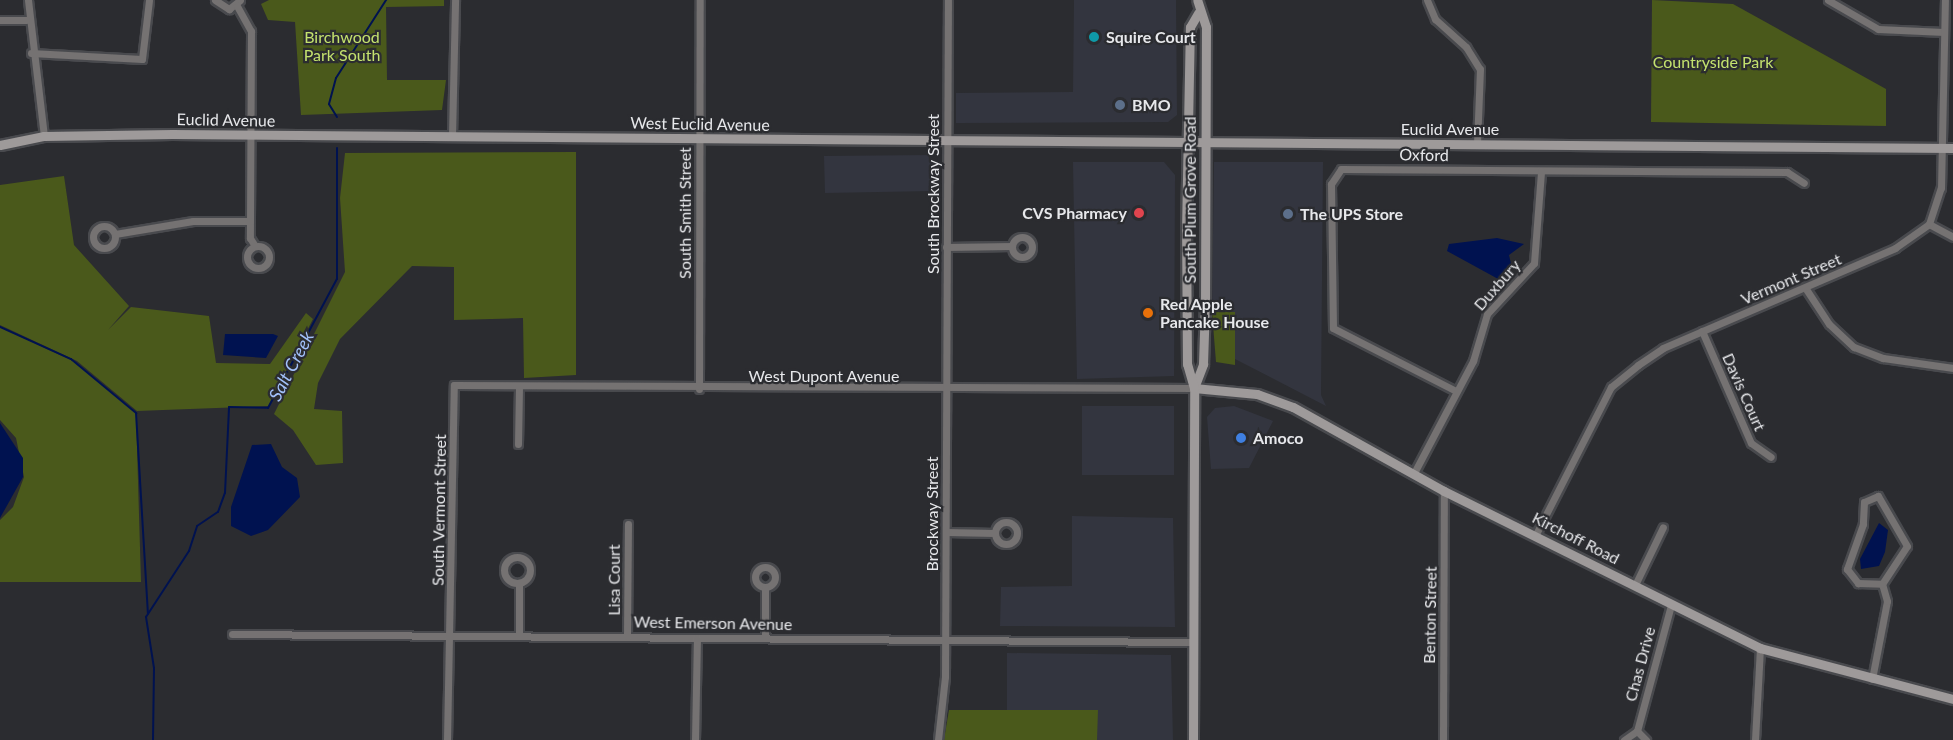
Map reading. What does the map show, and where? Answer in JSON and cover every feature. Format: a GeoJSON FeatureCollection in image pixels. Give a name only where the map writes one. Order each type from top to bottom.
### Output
{"type":"FeatureCollection","features":[{"type":"Feature","properties":{"kind":"main road","name":"South Plum Grove Road"},"geometry":{"type":"LineString","coordinates":[[1194,388],[1203,363],[1206,27],[1198,13],[1197,0]]}},
{"type":"Feature","properties":{"kind":"main road","name":"South Plum Grove Road"},"geometry":{"type":"LineString","coordinates":[[1193,740],[1194,388],[1187,364],[1188,142],[1190,27],[1198,13]]}},
{"type":"Feature","properties":{"kind":"main road","name":"Euclid Avenue"},"geometry":{"type":"LineString","coordinates":[[0,145],[44,136],[452,136]]}},
{"type":"Feature","properties":{"kind":"main road","name":"West Euclid Avenue"},"geometry":{"type":"LineString","coordinates":[[452,136],[946,140]]}},
{"type":"Feature","properties":{"kind":"main road","name":"Euclid Avenue"},"geometry":{"type":"LineString","coordinates":[[946,140],[1948,148]]}},
{"type":"Feature","properties":{"kind":"main road","name":"Kirchoff Road"},"geometry":{"type":"LineString","coordinates":[[1194,388],[1257,394],[1293,407],[1444,491],[1536,534],[1671,605],[1760,648],[1953,699]]}},
{"type":"Feature","properties":{"kind":"street"},"geometry":{"type":"LineString","coordinates":[[28,0],[26,20],[44,136]]}},
{"type":"Feature","properties":{"kind":"street"},"geometry":{"type":"LineString","coordinates":[[31,53],[144,59],[149,0]]}},
{"type":"Feature","properties":{"kind":"street"},"geometry":{"type":"LineString","coordinates":[[215,0],[224,8],[239,3],[251,31],[250,221],[255,246]]}},
{"type":"Feature","properties":{"kind":"street"},"geometry":{"type":"LineString","coordinates":[[452,136],[455,0]]}},
{"type":"Feature","properties":{"kind":"street","name":"South Smith Street"},"geometry":{"type":"LineString","coordinates":[[699,0],[699,389]]}},
{"type":"Feature","properties":{"kind":"street","name":"South Brockway Street"},"geometry":{"type":"LineString","coordinates":[[946,389],[948,0]]}},
{"type":"Feature","properties":{"kind":"street"},"geometry":{"type":"LineString","coordinates":[[1427,0],[1435,19],[1466,46],[1480,69],[1477,144]]}},
{"type":"Feature","properties":{"kind":"street"},"geometry":{"type":"LineString","coordinates":[[1828,0],[1878,29],[1944,32]]}},
{"type":"Feature","properties":{"kind":"street"},"geometry":{"type":"LineString","coordinates":[[1945,0],[1948,148],[1941,188],[1929,224],[1953,237]]}},
{"type":"Feature","properties":{"kind":"street"},"geometry":{"type":"LineString","coordinates":[[0,20],[26,20]]}},
{"type":"Feature","properties":{"kind":"street","name":"Oxford"},"geometry":{"type":"LineString","coordinates":[[1456,391],[1334,328],[1333,177],[1349,167],[1541,171],[1787,172],[1804,183]]}},
{"type":"Feature","properties":{"kind":"street","name":"Duxbury"},"geometry":{"type":"LineString","coordinates":[[1414,473],[1473,361],[1487,314],[1534,262],[1541,171]]}},
{"type":"Feature","properties":{"kind":"street"},"geometry":{"type":"LineString","coordinates":[[115,234],[194,221],[250,221]]}},
{"type":"Feature","properties":{"kind":"street","name":"Vermont Street"},"geometry":{"type":"LineString","coordinates":[[1536,534],[1611,387],[1663,348],[1806,289],[1895,248],[1929,224]]}},
{"type":"Feature","properties":{"kind":"street"},"geometry":{"type":"LineString","coordinates":[[946,247],[1012,246]]}},
{"type":"Feature","properties":{"kind":"street"},"geometry":{"type":"LineString","coordinates":[[1806,289],[1829,324],[1854,347],[1883,358],[1953,368]]}},
{"type":"Feature","properties":{"kind":"street","name":"Davis Court"},"geometry":{"type":"LineString","coordinates":[[1702,331],[1751,442],[1771,457]]}},
{"type":"Feature","properties":{"kind":"street","name":"West Dupont Avenue"},"geometry":{"type":"LineString","coordinates":[[454,385],[699,389],[1194,388]]}},
{"type":"Feature","properties":{"kind":"street","name":"South Vermont Street"},"geometry":{"type":"LineString","coordinates":[[447,740],[454,385]]}},
{"type":"Feature","properties":{"kind":"street"},"geometry":{"type":"LineString","coordinates":[[518,444],[519,386]]}},
{"type":"Feature","properties":{"kind":"street","name":"Brockway Street"},"geometry":{"type":"LineString","coordinates":[[938,740],[945,638],[946,389]]}},
{"type":"Feature","properties":{"kind":"street","name":"Benton Street"},"geometry":{"type":"LineString","coordinates":[[1443,740],[1444,491]]}},
{"type":"Feature","properties":{"kind":"street"},"geometry":{"type":"LineString","coordinates":[[1878,496],[1908,546],[1882,584],[1858,583],[1847,569],[1864,502],[1878,496]]}},
{"type":"Feature","properties":{"kind":"street","name":"Lisa Court"},"geometry":{"type":"LineString","coordinates":[[627,636],[628,524]]}},
{"type":"Feature","properties":{"kind":"street"},"geometry":{"type":"LineString","coordinates":[[1635,585],[1663,527]]}},
{"type":"Feature","properties":{"kind":"street"},"geometry":{"type":"LineString","coordinates":[[946,532],[995,533]]}},
{"type":"Feature","properties":{"kind":"street"},"geometry":{"type":"LineString","coordinates":[[519,583],[519,634]]}},
{"type":"Feature","properties":{"kind":"street"},"geometry":{"type":"LineString","coordinates":[[1872,679],[1887,601],[1882,584]]}},
{"type":"Feature","properties":{"kind":"street"},"geometry":{"type":"LineString","coordinates":[[765,588],[765,638]]}},
{"type":"Feature","properties":{"kind":"street","name":"Chas Drive"},"geometry":{"type":"LineString","coordinates":[[1637,731],[1671,605]]}},
{"type":"Feature","properties":{"kind":"street","name":"West Emerson Avenue"},"geometry":{"type":"LineString","coordinates":[[232,634],[519,634],[697,638],[945,638],[1193,642]]}},
{"type":"Feature","properties":{"kind":"street"},"geometry":{"type":"LineString","coordinates":[[695,740],[697,638]]}},
{"type":"Feature","properties":{"kind":"street"},"geometry":{"type":"LineString","coordinates":[[1755,740],[1760,648]]}},
{"type":"Feature","properties":{"kind":"street"},"geometry":{"type":"LineString","coordinates":[[1624,740],[1637,731],[1646,740]]}},
{"type":"Feature","properties":{"kind":"shaded area"},"geometry":{"type":"Polygon","coordinates":[[[1074,0],[1176,0],[1177,115],[1168,122],[956,123],[956,93],[1073,92],[1074,0]]]}},
{"type":"Feature","properties":{"kind":"shaded area"},"geometry":{"type":"Polygon","coordinates":[[[931,155],[933,191],[825,193],[824,156],[931,155]]]}},
{"type":"Feature","properties":{"kind":"shaded area"},"geometry":{"type":"Polygon","coordinates":[[[1073,162],[1164,162],[1175,175],[1174,376],[1077,379],[1073,162]]]}},
{"type":"Feature","properties":{"kind":"shaded area"},"geometry":{"type":"Polygon","coordinates":[[[1214,162],[1323,162],[1321,395],[1326,406],[1235,359],[1235,312],[1212,312],[1214,162]]]}},
{"type":"Feature","properties":{"kind":"shaded area"},"geometry":{"type":"Polygon","coordinates":[[[1497,238],[1524,244],[1509,255],[1512,268],[1500,280],[1447,251],[1449,244],[1497,238]]]}},
{"type":"Feature","properties":{"kind":"shaded area"},"geometry":{"type":"Polygon","coordinates":[[[225,334],[273,334],[278,336],[266,358],[223,355],[225,334]]]}},
{"type":"Feature","properties":{"kind":"shaded area"},"geometry":{"type":"Polygon","coordinates":[[[1082,406],[1174,406],[1174,475],[1082,475],[1082,406]]]}},
{"type":"Feature","properties":{"kind":"shaded area"},"geometry":{"type":"Polygon","coordinates":[[[1234,406],[1273,421],[1249,468],[1211,469],[1207,417],[1215,408],[1234,406]]]}},
{"type":"Feature","properties":{"kind":"shaded area"},"geometry":{"type":"Polygon","coordinates":[[[0,423],[23,458],[23,477],[0,518],[0,423]]]}},
{"type":"Feature","properties":{"kind":"shaded area"},"geometry":{"type":"Polygon","coordinates":[[[271,444],[282,467],[297,478],[300,497],[268,530],[251,536],[231,526],[231,507],[252,445],[271,444]]]}},
{"type":"Feature","properties":{"kind":"shaded area"},"geometry":{"type":"Polygon","coordinates":[[[1072,516],[1173,518],[1175,627],[1000,626],[1001,587],[1072,586],[1072,516]]]}},
{"type":"Feature","properties":{"kind":"shaded area"},"geometry":{"type":"Polygon","coordinates":[[[1879,523],[1888,530],[1885,552],[1879,566],[1861,569],[1860,559],[1879,523]]]}},
{"type":"Feature","properties":{"kind":"shaded area"},"geometry":{"type":"Polygon","coordinates":[[[1007,653],[1171,655],[1173,740],[944,740],[949,710],[1007,710],[1007,653]]]}},
{"type":"Feature","properties":{"kind":"green space","name":"Birchwood Park South"},"geometry":{"type":"Polygon","coordinates":[[[269,0],[444,0],[444,6],[386,7],[387,80],[446,80],[442,110],[301,115],[295,22],[268,20],[261,4],[269,0]]]}},
{"type":"Feature","properties":{"kind":"green space","name":"Countryside Park"},"geometry":{"type":"Polygon","coordinates":[[[1652,0],[1733,4],[1886,89],[1886,126],[1651,122],[1652,0]]]}},
{"type":"Feature","properties":{"kind":"green space"},"geometry":{"type":"Polygon","coordinates":[[[576,152],[576,375],[524,378],[523,318],[454,320],[454,267],[412,266],[340,339],[318,383],[314,409],[342,411],[343,463],[316,465],[293,430],[274,414],[345,272],[340,198],[345,153],[576,152]]]}},
{"type":"Feature","properties":{"kind":"green space"},"geometry":{"type":"Polygon","coordinates":[[[64,176],[74,245],[129,306],[108,330],[131,307],[209,316],[216,363],[270,364],[306,313],[313,319],[268,406],[137,411],[77,361],[0,325],[0,185],[64,176]]]}},
{"type":"Feature","properties":{"kind":"green space"},"geometry":{"type":"Polygon","coordinates":[[[1212,312],[1235,312],[1235,365],[1216,362],[1212,312]]]}},
{"type":"Feature","properties":{"kind":"green space"},"geometry":{"type":"Polygon","coordinates":[[[0,327],[75,362],[136,413],[141,582],[0,582],[0,520],[13,507],[24,477],[16,438],[0,420],[0,327]]]}},
{"type":"Feature","properties":{"kind":"green space"},"geometry":{"type":"Polygon","coordinates":[[[949,710],[1098,710],[1097,740],[944,740],[949,710]]]}},
{"type":"Feature","properties":{"kind":"waterway","name":"Salt Creek"},"geometry":{"type":"LineString","coordinates":[[337,117],[329,104],[336,78],[386,0]]}},
{"type":"Feature","properties":{"kind":"waterway","name":"Salt Creek"},"geometry":{"type":"LineString","coordinates":[[153,740],[154,668],[146,617],[189,551],[197,526],[218,512],[225,493],[229,407],[268,408],[337,279],[337,148]]}},
{"type":"Feature","properties":{"kind":"waterway"},"geometry":{"type":"LineString","coordinates":[[0,327],[71,359],[136,413],[148,614]]}},
{"type":"Feature","properties":{"kind":"place","name":"Squire Court"},"geometry":{"type":"Point","coordinates":[1094,37]}},
{"type":"Feature","properties":{"kind":"place","name":"BMO"},"geometry":{"type":"Point","coordinates":[1120,105]}},
{"type":"Feature","properties":{"kind":"place","name":"CVS Pharmacy"},"geometry":{"type":"Point","coordinates":[1139,213]}},
{"type":"Feature","properties":{"kind":"place","name":"The UPS Store"},"geometry":{"type":"Point","coordinates":[1288,214]}},
{"type":"Feature","properties":{"kind":"place","name":"Red Apple Pancake House"},"geometry":{"type":"Point","coordinates":[1148,313]}},
{"type":"Feature","properties":{"kind":"place","name":"Amoco"},"geometry":{"type":"Point","coordinates":[1241,438]}}]}
